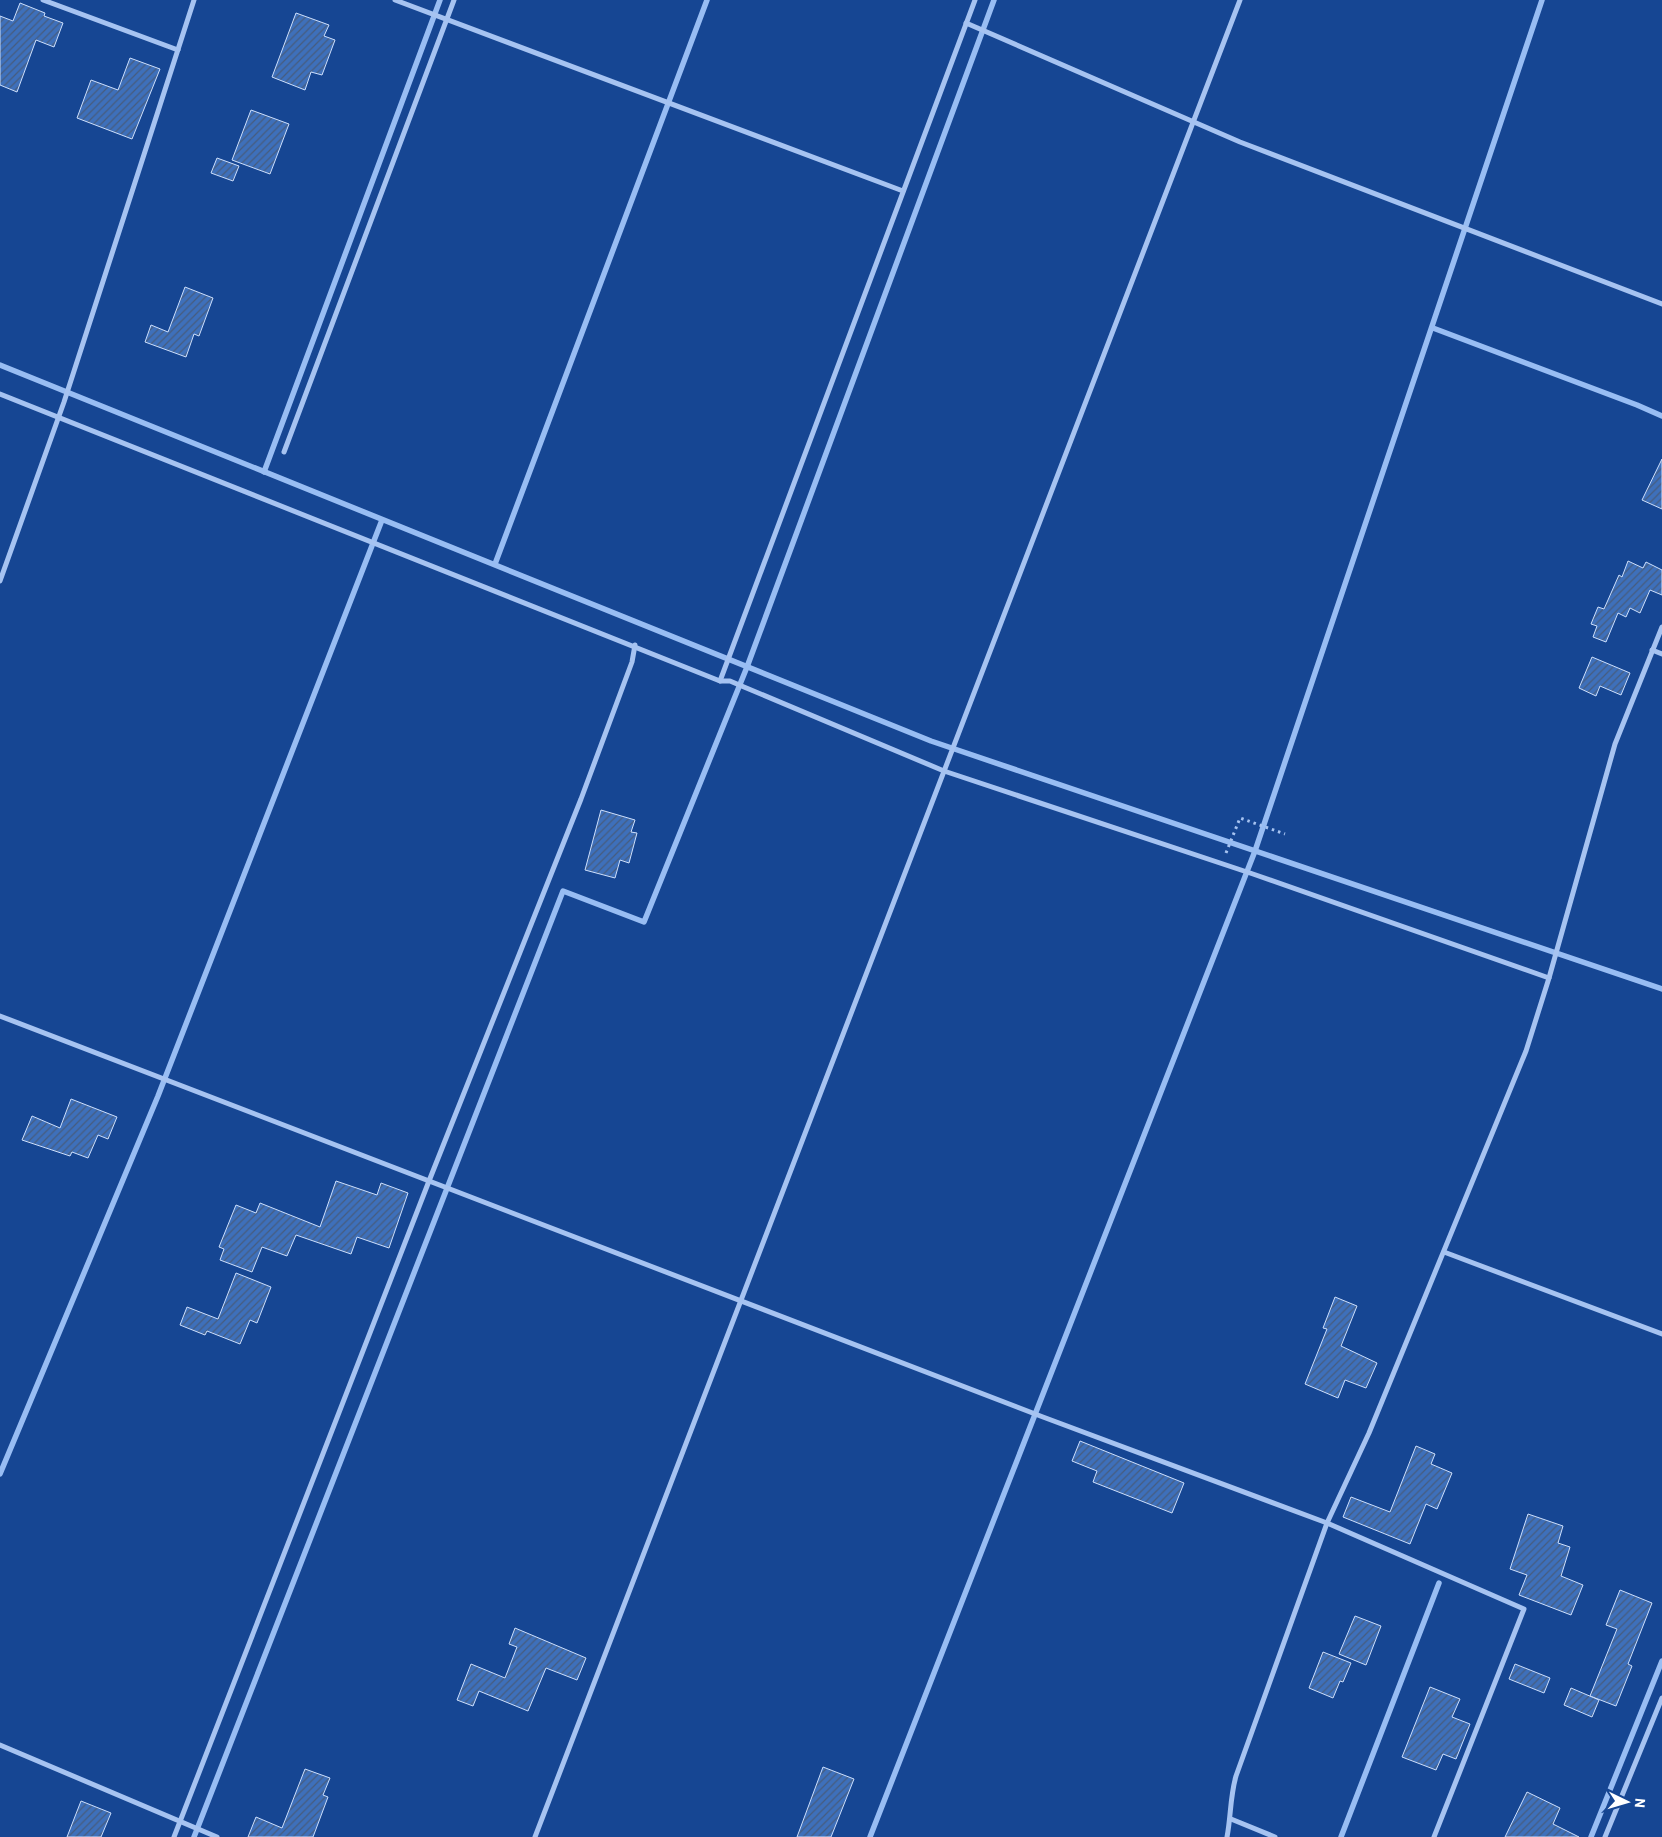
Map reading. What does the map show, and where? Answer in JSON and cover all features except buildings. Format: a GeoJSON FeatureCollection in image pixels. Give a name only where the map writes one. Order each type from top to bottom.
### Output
{"type":"FeatureCollection","features":[{"type":"Feature","properties":{"kind":"street"},"geometry":{"type":"LineString","coordinates":[[42,0],[178,50]]}},
{"type":"Feature","properties":{"kind":"street"},"geometry":{"type":"LineString","coordinates":[[0,581],[59,418],[194,0]]}},
{"type":"Feature","properties":{"kind":"street"},"geometry":{"type":"LineString","coordinates":[[395,0],[903,191]]}},
{"type":"Feature","properties":{"kind":"street"},"geometry":{"type":"LineString","coordinates":[[284,452],[454,0]]}},
{"type":"Feature","properties":{"kind":"street"},"geometry":{"type":"LineString","coordinates":[[720,681],[975,0]]}},
{"type":"Feature","properties":{"kind":"street"},"geometry":{"type":"LineString","coordinates":[[535,1837],[1240,0]]}},
{"type":"Feature","properties":{"kind":"street"},"geometry":{"type":"LineString","coordinates":[[966,23],[1240,142],[1662,304]]}},
{"type":"Feature","properties":{"kind":"street"},"geometry":{"type":"LineString","coordinates":[[0,394],[378,546],[635,645],[720,681],[730,681],[944,771],[1253,874],[1549,978]]}},
{"type":"Feature","properties":{"kind":"street"},"geometry":{"type":"LineString","coordinates":[[1227,1837],[1231,1820],[1230,1799],[1236,1776],[1327,1524],[1369,1433],[1526,1050],[1549,978],[1615,744],[1662,627]]}},
{"type":"Feature","properties":{"kind":"street"},"geometry":{"type":"LineString","coordinates":[[174,1837],[429,1181],[581,800],[632,662],[635,645]]}},
{"type":"Feature","properties":{"kind":"street"},"geometry":{"type":"LineString","coordinates":[[1652,650],[1662,654]]}},
{"type":"Feature","properties":{"kind":"street"},"geometry":{"type":"LineString","coordinates":[[0,1016],[158,1075],[1043,1417],[1327,1524],[1524,1609],[1434,1837]]}},
{"type":"Feature","properties":{"kind":"street"},"geometry":{"type":"LineString","coordinates":[[1444,1252],[1662,1334]]}},
{"type":"Feature","properties":{"kind":"street"},"geometry":{"type":"LineString","coordinates":[[1606,1837],[1662,1698]]}},
{"type":"Feature","properties":{"kind":"street"},"geometry":{"type":"LineString","coordinates":[[0,1745],[217,1837]]}},
{"type":"Feature","properties":{"kind":"street"},"geometry":{"type":"LineString","coordinates":[[1231,1820],[1275,1837]]}},
{"type":"Feature","properties":{"kind":"path"},"geometry":{"type":"LineString","coordinates":[[1228,849],[1240,818],[1285,834]]}},
{"type":"Feature","properties":{"kind":"waterway"},"geometry":{"type":"LineString","coordinates":[[264,472],[440,0]]}},
{"type":"Feature","properties":{"kind":"waterway"},"geometry":{"type":"LineString","coordinates":[[495,564],[707,0]]}},
{"type":"Feature","properties":{"kind":"waterway"},"geometry":{"type":"LineString","coordinates":[[194,1837],[563,891],[644,922],[747,667],[994,0]]}},
{"type":"Feature","properties":{"kind":"waterway"},"geometry":{"type":"LineString","coordinates":[[870,1837],[1255,851],[1542,0]]}},
{"type":"Feature","properties":{"kind":"waterway"},"geometry":{"type":"LineString","coordinates":[[1433,328],[1662,416]]}},
{"type":"Feature","properties":{"kind":"waterway"},"geometry":{"type":"LineString","coordinates":[[0,365],[931,741],[1662,989]]}},
{"type":"Feature","properties":{"kind":"waterway"},"geometry":{"type":"LineString","coordinates":[[0,1474],[158,1096],[382,520]]}},
{"type":"Feature","properties":{"kind":"waterway"},"geometry":{"type":"LineString","coordinates":[[1341,1837],[1439,1583]]}},
{"type":"Feature","properties":{"kind":"waterway"},"geometry":{"type":"LineString","coordinates":[[1591,1837],[1662,1661]]}}]}
